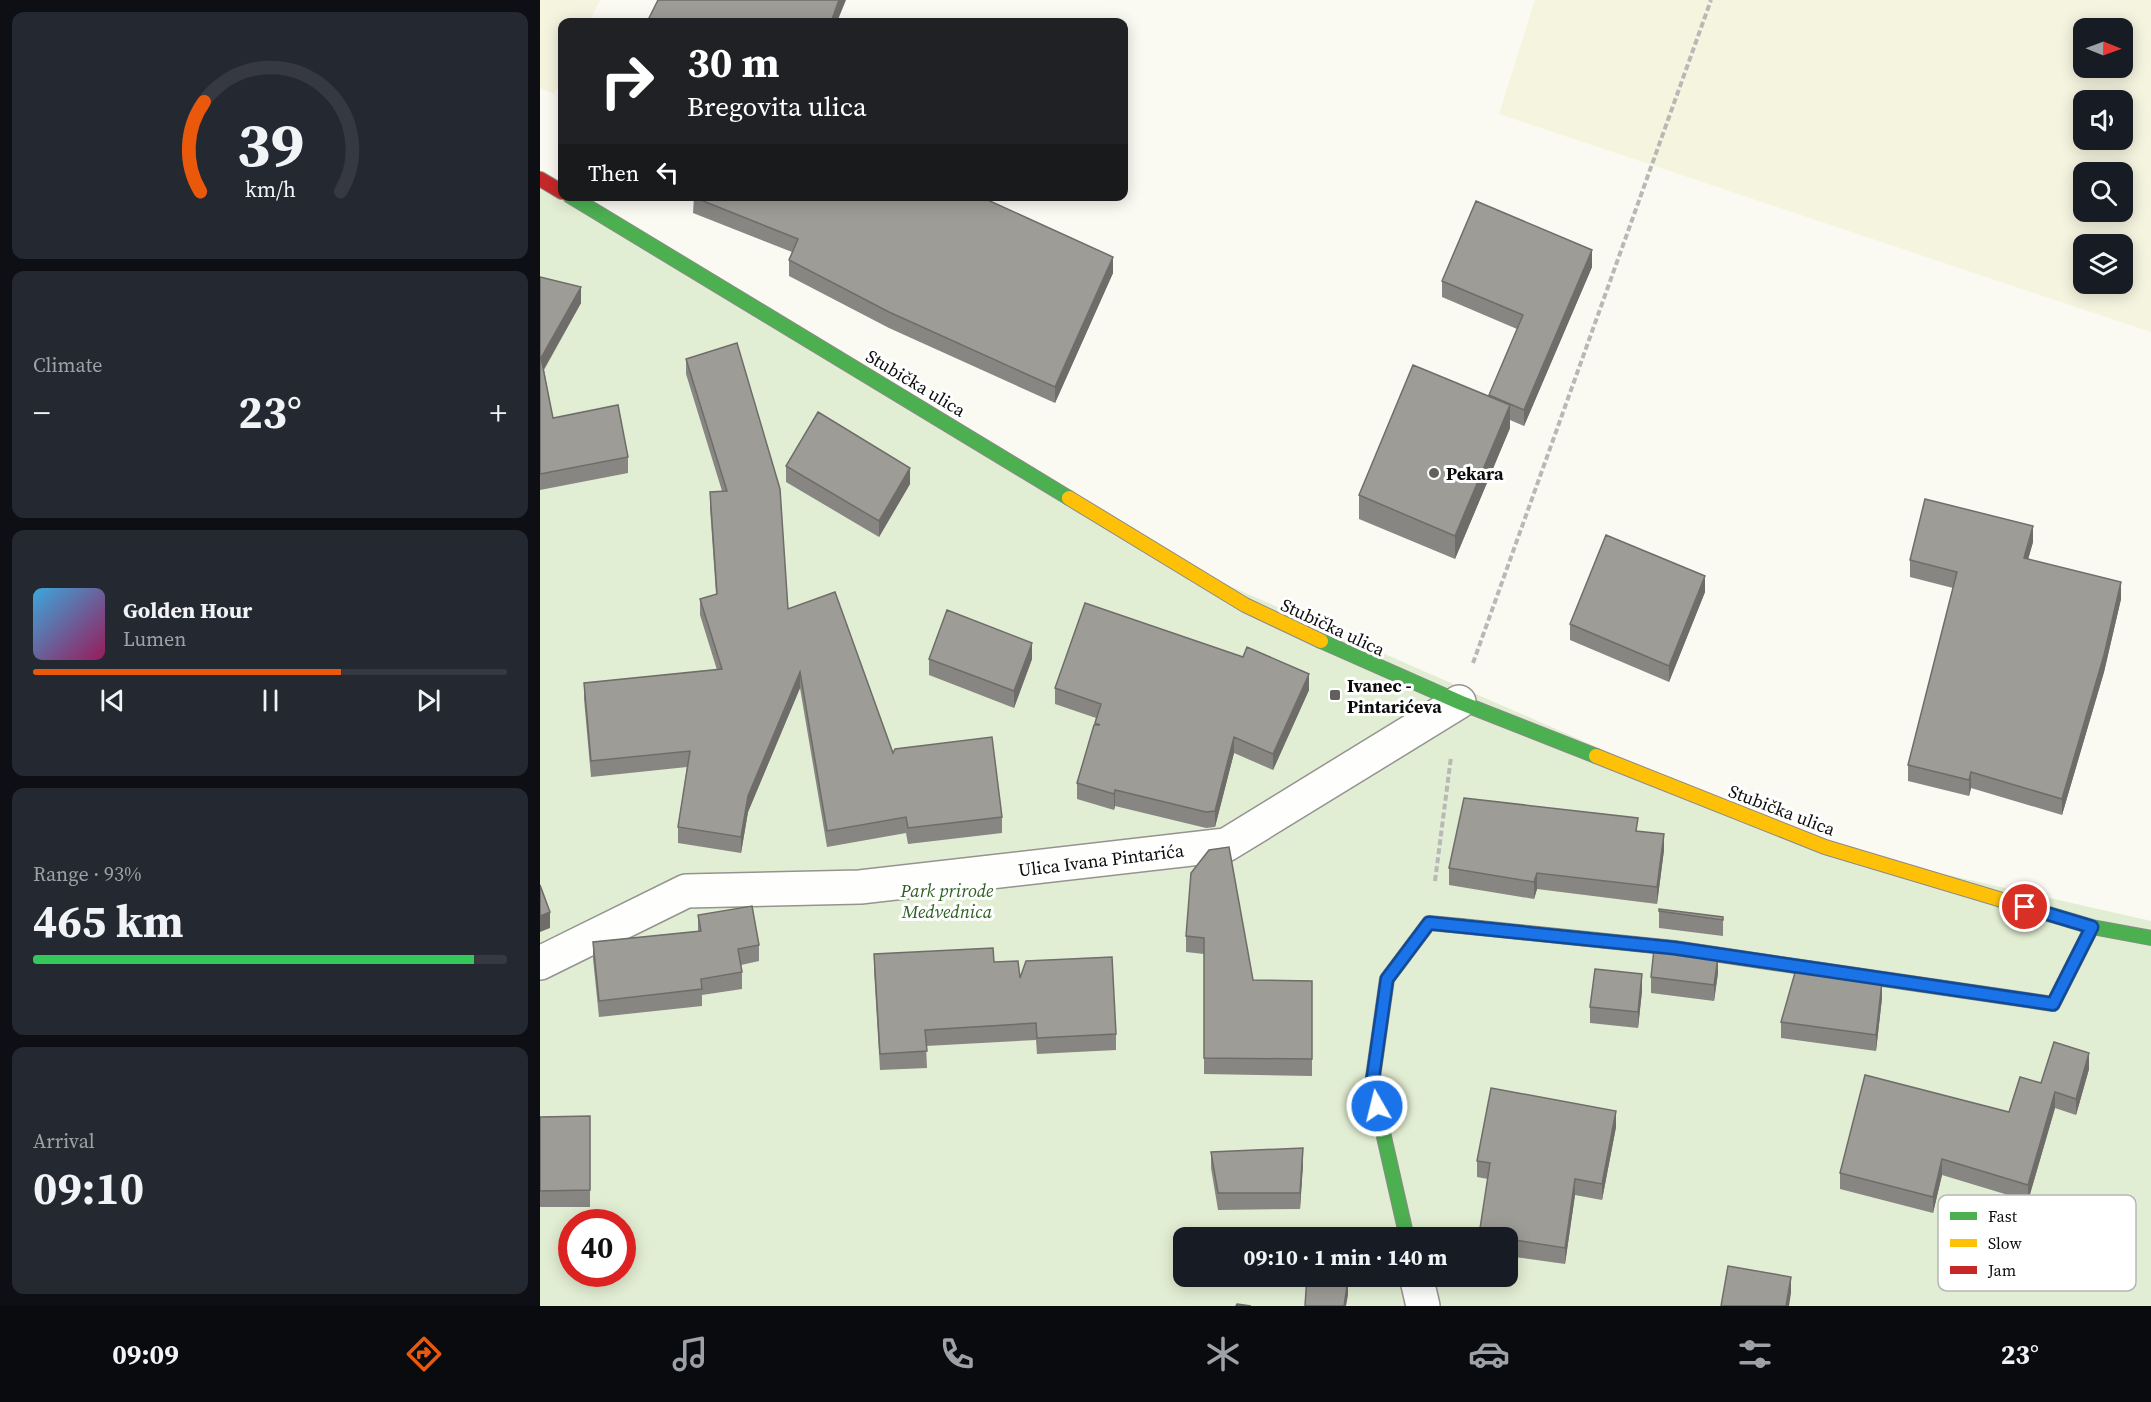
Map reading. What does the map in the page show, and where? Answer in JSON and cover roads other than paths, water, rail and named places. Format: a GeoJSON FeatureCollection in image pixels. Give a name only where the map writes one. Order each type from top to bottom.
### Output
{"type":"FeatureCollection","features":[{"type":"Feature","properties":{"kind":"main road"},"geometry":{"type":"LineString","coordinates":[[540,179],[558,190]]}},
{"type":"Feature","properties":{"kind":"main road","name":"Stubička ulica"},"geometry":{"type":"LineString","coordinates":[[578,201],[1245,605],[1354,657],[1458,702],[1825,847],[2092,927],[2151,938]]}},
{"type":"Feature","properties":{"kind":"main road"},"geometry":{"type":"LineString","coordinates":[[1404,1227],[1372,1084],[1387,979],[1429,923],[1674,948],[2053,1004],[2092,927]]}},
{"type":"Feature","properties":{"kind":"street","name":"Ulica Ivana Pintarića"},"geometry":{"type":"LineString","coordinates":[[540,963],[686,891],[860,887],[1226,845],[1458,702]]}},
{"type":"Feature","properties":{"kind":"street"},"geometry":{"type":"LineString","coordinates":[[1419,1287],[1423,1306]]}},
{"type":"Feature","properties":{"kind":"place","name":"Pekara"},"geometry":{"type":"Point","coordinates":[1434,473]}},
{"type":"Feature","properties":{"kind":"place","name":"Ivanec - Pintarićeva"},"geometry":{"type":"Point","coordinates":[1335,695]}},
{"type":"Feature","properties":{"kind":"park label","name":"Park prirode Medvednica"},"geometry":{"type":"Point","coordinates":[947,900]}}]}
